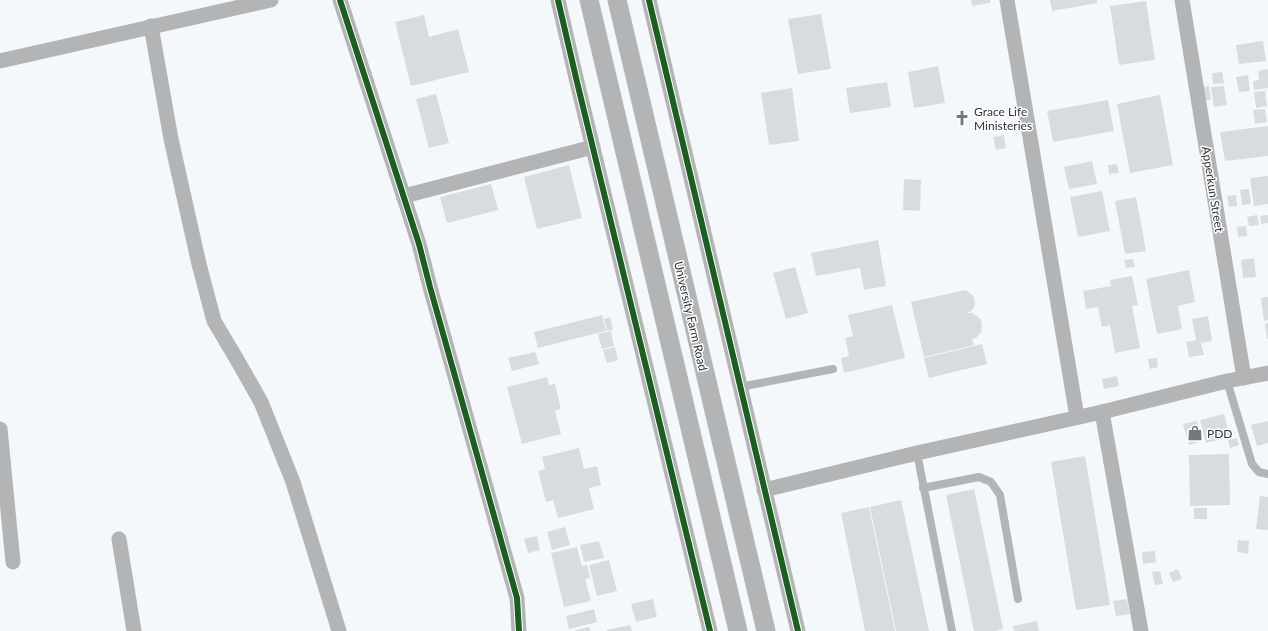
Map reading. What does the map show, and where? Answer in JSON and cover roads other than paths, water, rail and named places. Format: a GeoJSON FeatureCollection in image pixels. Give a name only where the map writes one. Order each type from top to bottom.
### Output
{"type":"FeatureCollection","features":[{"type":"Feature","properties":{"kind":"street"},"geometry":{"type":"LineString","coordinates":[[0,61],[271,0]]}},
{"type":"Feature","properties":{"kind":"street"},"geometry":{"type":"LineString","coordinates":[[340,0],[419,244],[517,598],[519,631]]}},
{"type":"Feature","properties":{"kind":"street"},"geometry":{"type":"LineString","coordinates":[[558,0],[592,147],[710,631]]}},
{"type":"Feature","properties":{"kind":"street"},"geometry":{"type":"LineString","coordinates":[[589,0],[738,631]]}},
{"type":"Feature","properties":{"kind":"street","name":"University Farm Road"},"geometry":{"type":"LineString","coordinates":[[617,0],[766,631]]}},
{"type":"Feature","properties":{"kind":"street"},"geometry":{"type":"LineString","coordinates":[[649,0],[798,631]]}},
{"type":"Feature","properties":{"kind":"street"},"geometry":{"type":"LineString","coordinates":[[1007,0],[1077,417]]}},
{"type":"Feature","properties":{"kind":"street","name":"Apperkun Street"},"geometry":{"type":"LineString","coordinates":[[1182,0],[1244,378]]}},
{"type":"Feature","properties":{"kind":"street"},"geometry":{"type":"LineString","coordinates":[[151,26],[171,139],[199,264],[214,321],[261,402],[293,482],[339,631]]}},
{"type":"Feature","properties":{"kind":"street"},"geometry":{"type":"LineString","coordinates":[[404,196],[592,147]]}},
{"type":"Feature","properties":{"kind":"street"},"geometry":{"type":"LineString","coordinates":[[764,490],[917,453],[1102,412],[1227,381],[1268,373]]}},
{"type":"Feature","properties":{"kind":"street"},"geometry":{"type":"LineString","coordinates":[[1102,412],[1141,631]]}},
{"type":"Feature","properties":{"kind":"street"},"geometry":{"type":"LineString","coordinates":[[0,430],[13,562]]}},
{"type":"Feature","properties":{"kind":"street"},"geometry":{"type":"LineString","coordinates":[[119,540],[134,631]]}},
{"type":"Feature","properties":{"kind":"lane"},"geometry":{"type":"LineString","coordinates":[[740,387],[833,369]]}},
{"type":"Feature","properties":{"kind":"lane"},"geometry":{"type":"LineString","coordinates":[[1227,381],[1252,464],[1259,472],[1268,474]]}},
{"type":"Feature","properties":{"kind":"lane"},"geometry":{"type":"LineString","coordinates":[[917,453],[952,631]]}},
{"type":"Feature","properties":{"kind":"lane"},"geometry":{"type":"LineString","coordinates":[[923,488],[979,477],[991,482],[1000,495],[1018,599]]}},
{"type":"Feature","properties":{"kind":"place","name":"Grace Life Ministeries"},"geometry":{"type":"Point","coordinates":[962,118]}},
{"type":"Feature","properties":{"kind":"place","name":"PDD"},"geometry":{"type":"Point","coordinates":[1195,433]}}]}
